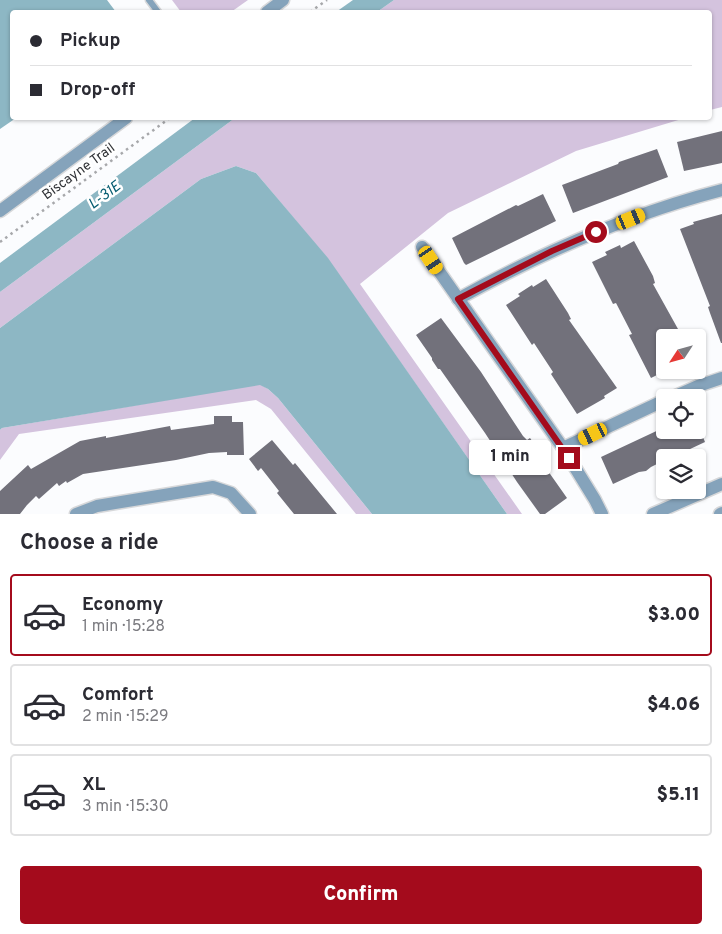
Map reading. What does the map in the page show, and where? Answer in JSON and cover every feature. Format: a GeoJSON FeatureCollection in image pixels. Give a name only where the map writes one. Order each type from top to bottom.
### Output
{"type":"FeatureCollection","features":[{"type":"Feature","properties":{"kind":"street"},"geometry":{"type":"LineString","coordinates":[[270,10],[283,0]]}},
{"type":"Feature","properties":{"kind":"street"},"geometry":{"type":"LineString","coordinates":[[0,211],[123,120]]}},
{"type":"Feature","properties":{"kind":"street"},"geometry":{"type":"LineString","coordinates":[[458,299],[573,241],[658,208],[722,190]]}},
{"type":"Feature","properties":{"kind":"street"},"geometry":{"type":"LineString","coordinates":[[422,247],[563,448],[602,514]]}},
{"type":"Feature","properties":{"kind":"street"},"geometry":{"type":"LineString","coordinates":[[691,389],[722,378]]}},
{"type":"Feature","properties":{"kind":"street"},"geometry":{"type":"LineString","coordinates":[[563,448],[656,404]]}},
{"type":"Feature","properties":{"kind":"street"},"geometry":{"type":"LineString","coordinates":[[653,514],[722,484]]}},
{"type":"Feature","properties":{"kind":"street"},"geometry":{"type":"LineString","coordinates":[[76,514],[103,505],[213,487],[234,495],[250,514]]}},
{"type":"Feature","properties":{"kind":"path"},"geometry":{"type":"LineString","coordinates":[[313,10],[327,0]]}},
{"type":"Feature","properties":{"kind":"path","name":"Biscayne Trail"},"geometry":{"type":"LineString","coordinates":[[0,242],[167,120]]}},
{"type":"Feature","properties":{"kind":"shaded area"},"geometry":{"type":"Polygon","coordinates":[[[172,0],[248,0],[234,10],[180,10],[172,0]]]}},
{"type":"Feature","properties":{"kind":"shaded area"},"geometry":{"type":"Polygon","coordinates":[[[394,0],[722,0],[722,107],[712,110],[712,10],[380,10],[394,0]]]}},
{"type":"Feature","properties":{"kind":"shaded area"},"geometry":{"type":"Polygon","coordinates":[[[232,120],[678,120],[576,151],[448,213],[360,284],[522,514],[507,514],[328,259],[256,173],[236,166],[201,179],[0,328],[0,292],[232,120]]]}},
{"type":"Feature","properties":{"kind":"shaded area"},"geometry":{"type":"Polygon","coordinates":[[[260,384],[278,398],[372,514],[356,514],[271,409],[256,400],[19,434],[0,460],[0,430],[2,428],[260,384]]]}},
{"type":"Feature","properties":{"kind":"water"},"geometry":{"type":"Polygon","coordinates":[[[0,0],[107,0],[114,10],[10,10],[10,120],[13,120],[0,129],[0,0]]]}},
{"type":"Feature","properties":{"kind":"water"},"geometry":{"type":"Polygon","coordinates":[[[353,0],[394,0],[380,10],[339,10],[353,0]]]}},
{"type":"Feature","properties":{"kind":"water","name":"L-31E"},"geometry":{"type":"Polygon","coordinates":[[[192,120],[232,120],[0,292],[0,263],[192,120]]]}},
{"type":"Feature","properties":{"kind":"water"},"geometry":{"type":"Polygon","coordinates":[[[236,166],[256,173],[328,258],[507,514],[372,514],[278,398],[260,385],[2,428],[0,430],[0,328],[201,179],[236,166]]]}},
{"type":"Feature","properties":{"kind":"building"},"geometry":{"type":"Polygon","coordinates":[[[722,131],[722,163],[684,171],[677,142],[722,131]]]}},
{"type":"Feature","properties":{"kind":"building"},"geometry":{"type":"Polygon","coordinates":[[[657,149],[668,177],[573,213],[562,185],[657,149]]]}},
{"type":"Feature","properties":{"kind":"building"},"geometry":{"type":"Polygon","coordinates":[[[543,194],[556,221],[466,265],[464,263],[452,238],[516,205],[518,206],[543,194]]]}},
{"type":"Feature","properties":{"kind":"building"},"geometry":{"type":"Polygon","coordinates":[[[722,214],[721,343],[708,307],[710,306],[680,229],[694,224],[693,222],[722,214]]]}},
{"type":"Feature","properties":{"kind":"building"},"geometry":{"type":"Polygon","coordinates":[[[634,241],[653,276],[655,283],[653,284],[678,329],[656,329],[656,376],[651,378],[629,335],[632,334],[616,303],[613,304],[592,262],[607,255],[605,252],[620,245],[621,248],[634,241]]]}},
{"type":"Feature","properties":{"kind":"building"},"geometry":{"type":"Polygon","coordinates":[[[546,279],[568,313],[571,319],[569,320],[617,388],[604,396],[605,398],[577,414],[551,374],[553,372],[534,343],[532,345],[506,305],[520,296],[518,294],[546,279]]]}},
{"type":"Feature","properties":{"kind":"building"},"geometry":{"type":"Polygon","coordinates":[[[441,318],[481,372],[523,436],[527,440],[530,438],[551,469],[548,471],[567,498],[545,514],[540,514],[416,335],[441,318]]]}},
{"type":"Feature","properties":{"kind":"building"},"geometry":{"type":"Polygon","coordinates":[[[214,416],[232,416],[232,422],[243,422],[244,455],[227,455],[227,452],[209,453],[83,474],[59,486],[57,483],[39,499],[36,496],[20,514],[0,514],[0,491],[28,465],[31,469],[80,441],[170,426],[171,430],[214,424],[214,416]]]}},
{"type":"Feature","properties":{"kind":"building"},"geometry":{"type":"Polygon","coordinates":[[[656,431],[656,439],[704,439],[705,442],[690,449],[656,449],[656,464],[646,471],[639,472],[613,484],[601,457],[656,431]]]}},
{"type":"Feature","properties":{"kind":"building"},"geometry":{"type":"Polygon","coordinates":[[[272,440],[293,465],[295,463],[337,514],[294,514],[277,493],[279,491],[261,468],[258,471],[249,459],[272,440]]]}},
{"type":"Feature","properties":{"kind":"route"},"geometry":{"type":"LineString","coordinates":[[569,458],[458,299],[552,251],[596,232]]}}]}
